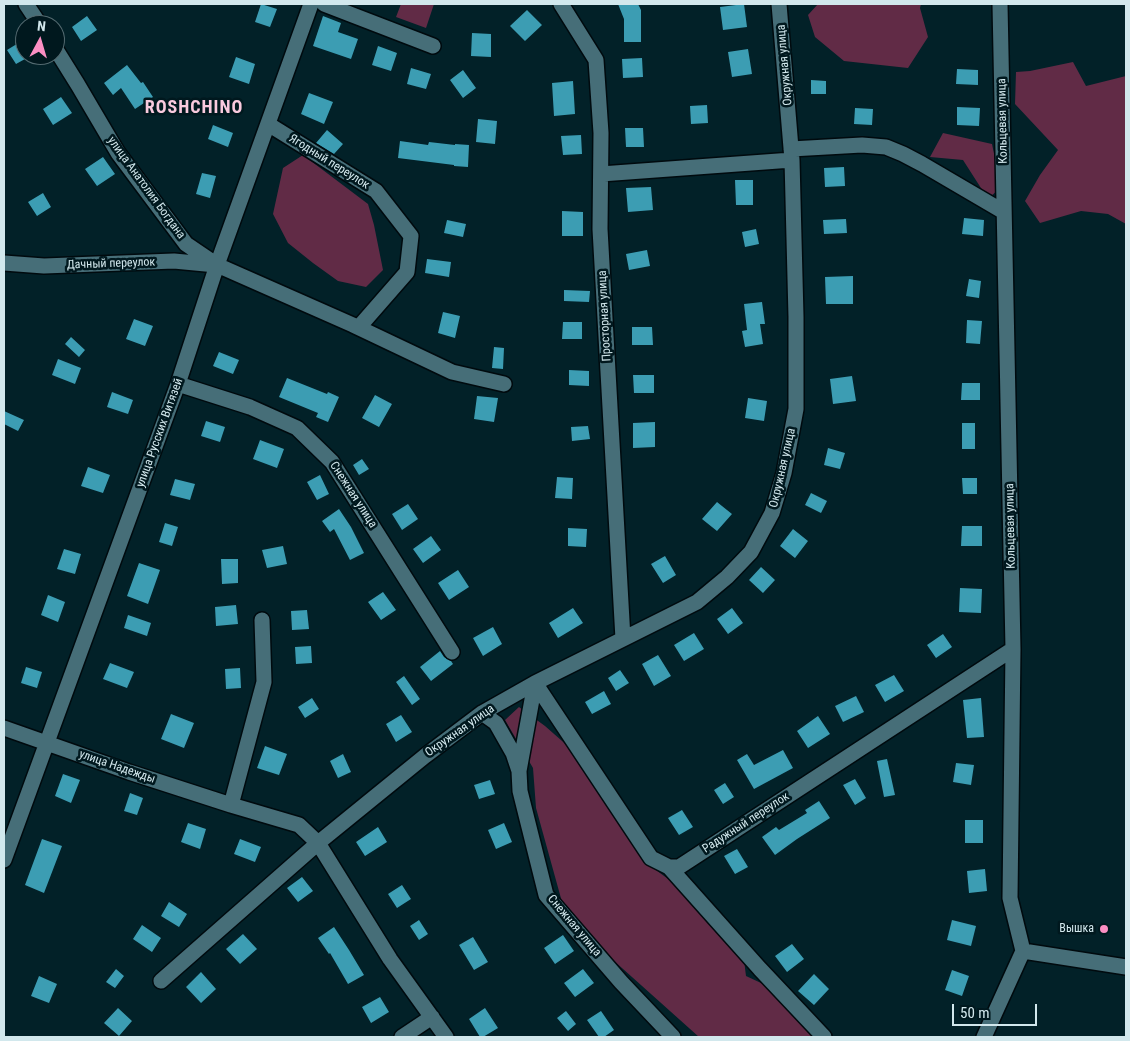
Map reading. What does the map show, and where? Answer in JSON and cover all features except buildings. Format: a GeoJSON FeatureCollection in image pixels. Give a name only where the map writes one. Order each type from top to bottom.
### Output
{"type":"FeatureCollection","features":[{"type":"Feature","properties":{"kind":"street"},"geometry":{"type":"LineString","coordinates":[[26,4],[33,15]]}},
{"type":"Feature","properties":{"kind":"street","name":"улица Русских Витязей"},"geometry":{"type":"LineString","coordinates":[[4,860],[178,384],[217,265],[311,4]]}},
{"type":"Feature","properties":{"kind":"street"},"geometry":{"type":"LineString","coordinates":[[324,4],[433,46]]}},
{"type":"Feature","properties":{"kind":"street","name":"Просторная улица"},"geometry":{"type":"LineString","coordinates":[[560,4],[596,60],[601,133],[600,230],[623,639]]}},
{"type":"Feature","properties":{"kind":"street","name":"Окружная улица"},"geometry":{"type":"LineString","coordinates":[[318,843],[425,756],[482,713],[697,602],[727,577],[751,552],[772,513],[784,473],[796,409],[792,154],[779,4]]}},
{"type":"Feature","properties":{"kind":"street","name":"Кольцевая улица"},"geometry":{"type":"LineString","coordinates":[[1000,4],[1013,649],[1010,898],[1023,951]]}},
{"type":"Feature","properties":{"kind":"street","name":"улица Анатолия Богдана"},"geometry":{"type":"LineString","coordinates":[[65,64],[118,153],[186,244],[217,265]]}},
{"type":"Feature","properties":{"kind":"street","name":"Ягодный переулок"},"geometry":{"type":"LineString","coordinates":[[268,124],[376,191],[411,236],[407,272],[359,327]]}},
{"type":"Feature","properties":{"kind":"street"},"geometry":{"type":"LineString","coordinates":[[601,174],[862,145],[886,147],[904,154],[1004,212]]}},
{"type":"Feature","properties":{"kind":"street","name":"Дачный переулок"},"geometry":{"type":"LineString","coordinates":[[4,263],[44,266],[174,261],[217,265]]}},
{"type":"Feature","properties":{"kind":"street"},"geometry":{"type":"LineString","coordinates":[[217,265],[359,327],[452,372],[504,384]]}},
{"type":"Feature","properties":{"kind":"street","name":"Снежная улица"},"geometry":{"type":"LineString","coordinates":[[178,384],[250,407],[297,428],[332,462],[452,652]]}},
{"type":"Feature","properties":{"kind":"street"},"geometry":{"type":"LineString","coordinates":[[231,805],[264,682],[262,620]]}},
{"type":"Feature","properties":{"kind":"street","name":"Радужный переулок"},"geometry":{"type":"LineString","coordinates":[[669,867],[679,867],[1013,649]]}},
{"type":"Feature","properties":{"kind":"street"},"geometry":{"type":"LineString","coordinates":[[519,772],[535,684]]}},
{"type":"Feature","properties":{"kind":"street"},"geometry":{"type":"LineString","coordinates":[[535,684],[651,858],[669,867],[753,962],[824,1037]]}},
{"type":"Feature","properties":{"kind":"street","name":"Снежная улица"},"geometry":{"type":"LineString","coordinates":[[482,713],[496,723],[513,753],[519,772],[520,792],[546,895],[673,1037]]}},
{"type":"Feature","properties":{"kind":"street","name":"улица Надежды"},"geometry":{"type":"LineString","coordinates":[[4,728],[129,772],[300,825],[318,843],[390,959],[446,1037]]}},
{"type":"Feature","properties":{"kind":"street"},"geometry":{"type":"LineString","coordinates":[[160,981],[318,843]]}},
{"type":"Feature","properties":{"kind":"street"},"geometry":{"type":"LineString","coordinates":[[984,1037],[1023,951],[1126,967]]}},
{"type":"Feature","properties":{"kind":"street"},"geometry":{"type":"LineString","coordinates":[[402,1037],[432,1017]]}},
{"type":"Feature","properties":{"kind":"shaded area"},"geometry":{"type":"Polygon","coordinates":[[[401,4],[434,4],[426,28],[396,17],[401,4]]]}},
{"type":"Feature","properties":{"kind":"shaded area"},"geometry":{"type":"Polygon","coordinates":[[[818,4],[921,4],[920,8],[928,37],[908,68],[844,61],[815,37],[808,15],[818,4]]]}},
{"type":"Feature","properties":{"kind":"shaded area"},"geometry":{"type":"Polygon","coordinates":[[[1073,62],[1086,86],[1126,76],[1126,224],[1108,214],[1081,211],[1040,223],[1025,201],[1040,175],[1058,150],[1015,104],[1016,72],[1073,62]]]}},
{"type":"Feature","properties":{"kind":"shaded area"},"geometry":{"type":"Polygon","coordinates":[[[943,133],[992,144],[1001,187],[988,199],[963,160],[930,157],[943,133]]]}},
{"type":"Feature","properties":{"kind":"shaded area"},"geometry":{"type":"Polygon","coordinates":[[[303,155],[368,204],[383,270],[366,287],[338,281],[313,263],[288,243],[273,214],[283,168],[303,155]]]}},
{"type":"Feature","properties":{"kind":"shaded area"},"geometry":{"type":"Polygon","coordinates":[[[519,707],[570,748],[645,862],[694,898],[742,944],[746,976],[789,996],[833,1037],[699,1037],[613,960],[562,902],[536,808],[533,768],[505,720],[519,707]]]}},
{"type":"Feature","properties":{"kind":"place","name":"Вышка"},"geometry":{"type":"Point","coordinates":[1104,929]}},
{"type":"Feature","properties":{"kind":"district","name":"ROSHCHINO"},"geometry":{"type":"Point","coordinates":[194,108]}}]}
